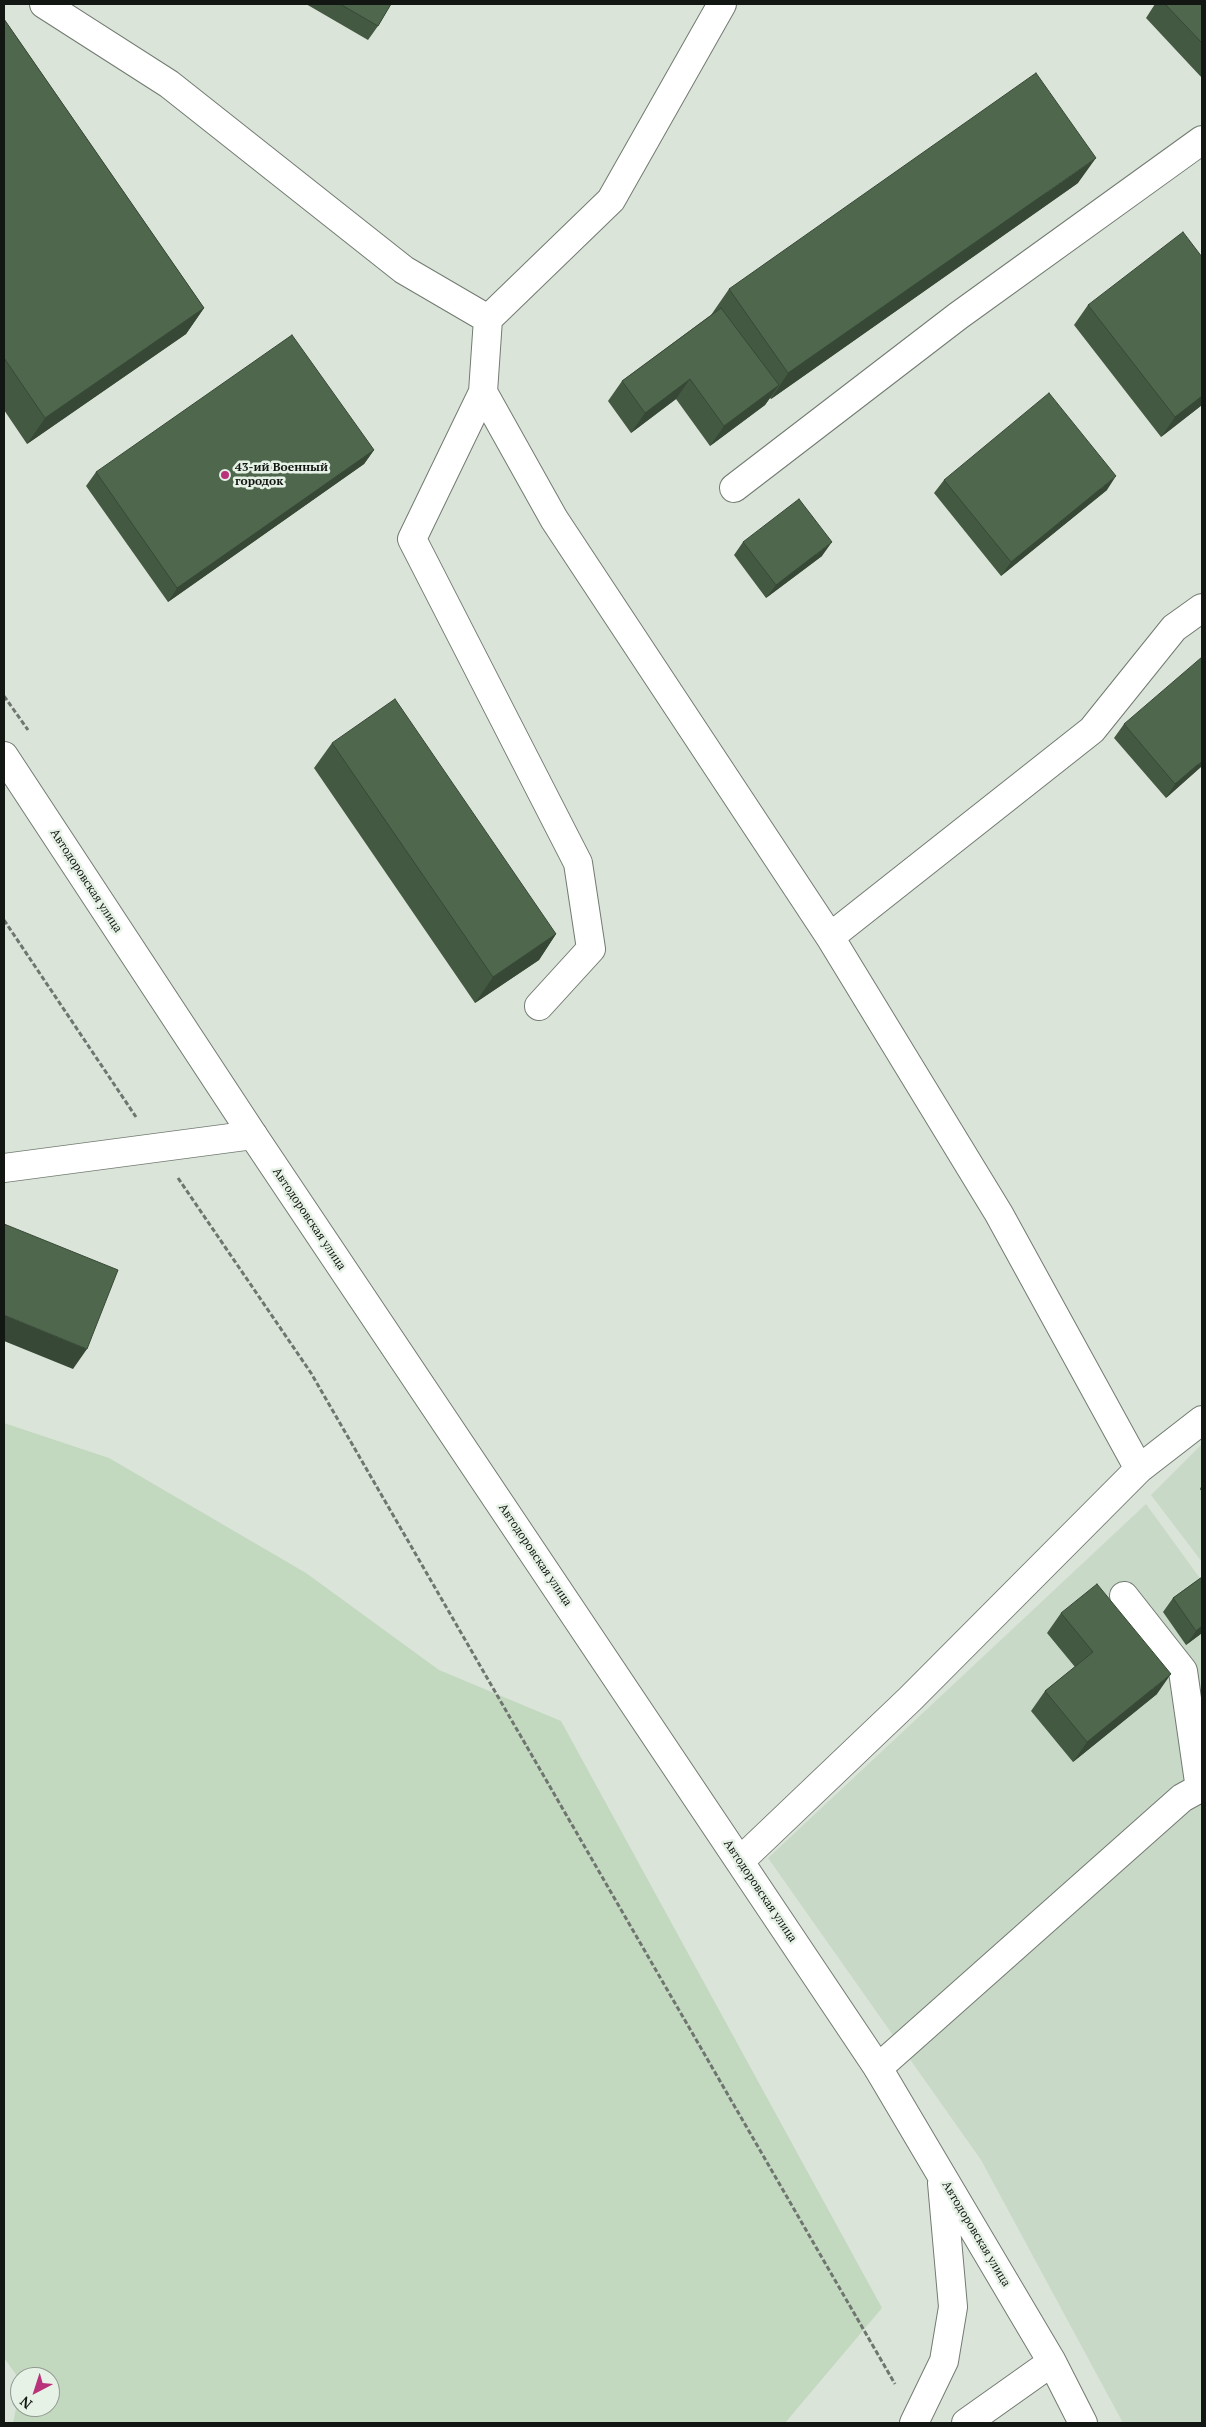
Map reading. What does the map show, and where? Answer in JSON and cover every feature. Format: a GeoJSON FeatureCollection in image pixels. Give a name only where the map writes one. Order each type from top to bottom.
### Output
{"type":"FeatureCollection","features":[{"type":"Feature","properties":{"kind":"main road"},"geometry":{"type":"LineString","coordinates":[[44,4],[169,84],[404,270],[488,319]]}},
{"type":"Feature","properties":{"kind":"main road"},"geometry":{"type":"LineString","coordinates":[[539,1006],[591,949],[578,863],[412,539],[483,392],[488,319],[611,200],[722,4]]}},
{"type":"Feature","properties":{"kind":"main road"},"geometry":{"type":"LineString","coordinates":[[734,488],[958,316],[1202,140]]}},
{"type":"Feature","properties":{"kind":"main road"},"geometry":{"type":"LineString","coordinates":[[483,392],[554,519],[830,937],[998,1214],[1140,1469]]}},
{"type":"Feature","properties":{"kind":"main road"},"geometry":{"type":"LineString","coordinates":[[830,937],[1092,730],[1174,628],[1202,608]]}},
{"type":"Feature","properties":{"kind":"main road","name":"Автодоровская улица"},"geometry":{"type":"LineString","coordinates":[[4,756],[253,1135],[878,2068],[1052,2362],[1078,2421]]}},
{"type":"Feature","properties":{"kind":"main road"},"geometry":{"type":"LineString","coordinates":[[4,1168],[253,1135]]}},
{"type":"Feature","properties":{"kind":"main road"},"geometry":{"type":"LineString","coordinates":[[740,1861],[910,1699],[1140,1469],[1202,1420]]}},
{"type":"Feature","properties":{"kind":"main road"},"geometry":{"type":"LineString","coordinates":[[878,2068],[1182,1798],[1201,1788],[1183,1671],[1124,1596]]}},
{"type":"Feature","properties":{"kind":"main road"},"geometry":{"type":"LineString","coordinates":[[914,2423],[944,2361],[952,2307],[942,2177]]}},
{"type":"Feature","properties":{"kind":"main road"},"geometry":{"type":"LineString","coordinates":[[966,2423],[1052,2362]]}},
{"type":"Feature","properties":{"kind":"path"},"geometry":{"type":"LineString","coordinates":[[4,696],[31,734]]}},
{"type":"Feature","properties":{"kind":"path"},"geometry":{"type":"LineString","coordinates":[[4,920],[157,1148],[312,1373],[900,2392]]}},
{"type":"Feature","properties":{"kind":"shaded area"},"geometry":{"type":"Polygon","coordinates":[[[4,1423],[109,1458],[306,1573],[439,1670],[561,1721],[882,2308],[785,2423],[13,2423],[14,2417],[60,2417],[60,2367],[11,2367],[4,2358],[4,1423]]]}},
{"type":"Feature","properties":{"kind":"shaded area"},"geometry":{"type":"Polygon","coordinates":[[[1202,1444],[1202,1562],[1151,1495],[1202,1444]]]}},
{"type":"Feature","properties":{"kind":"shaded area"},"geometry":{"type":"Polygon","coordinates":[[[1146,1504],[1202,1581],[1202,2423],[1123,2423],[981,2160],[768,1858],[1146,1504]]]}},
{"type":"Feature","properties":{"kind":"building"},"geometry":{"type":"Polygon","coordinates":[[[340,4],[391,4],[378,26],[340,4]]]}},
{"type":"Feature","properties":{"kind":"building"},"geometry":{"type":"Polygon","coordinates":[[[1165,4],[1202,4],[1202,43],[1165,4]]]}},
{"type":"Feature","properties":{"kind":"building"},"geometry":{"type":"Polygon","coordinates":[[[4,19],[204,308],[45,418],[4,358],[4,19]]]}},
{"type":"Feature","properties":{"kind":"building"},"geometry":{"type":"Polygon","coordinates":[[[1036,73],[1096,158],[788,373],[729,289],[1036,73]]]}},
{"type":"Feature","properties":{"kind":"building"},"geometry":{"type":"Polygon","coordinates":[[[1183,232],[1202,257],[1202,396],[1175,417],[1088,305],[1183,232]]]}},
{"type":"Feature","properties":{"kind":"building"},"geometry":{"type":"Polygon","coordinates":[[[721,308],[779,385],[724,426],[690,379],[645,413],[622,381],[721,308]]]}},
{"type":"Feature","properties":{"kind":"building","name":"43-ий Военный городок"},"geometry":{"type":"Polygon","coordinates":[[[292,335],[374,450],[177,588],[96,472],[292,335]]]}},
{"type":"Feature","properties":{"kind":"building"},"geometry":{"type":"Polygon","coordinates":[[[1049,393],[1116,476],[1011,562],[944,480],[1049,393]]]}},
{"type":"Feature","properties":{"kind":"building"},"geometry":{"type":"Polygon","coordinates":[[[799,499],[832,542],[776,585],[743,542],[799,499]]]}},
{"type":"Feature","properties":{"kind":"building"},"geometry":{"type":"Polygon","coordinates":[[[1202,657],[1202,761],[1175,784],[1124,724],[1202,657]]]}},
{"type":"Feature","properties":{"kind":"building"},"geometry":{"type":"Polygon","coordinates":[[[395,699],[556,934],[493,977],[332,743],[395,699]]]}},
{"type":"Feature","properties":{"kind":"building"},"geometry":{"type":"Polygon","coordinates":[[[4,1224],[118,1270],[87,1349],[4,1315],[4,1224]]]}},
{"type":"Feature","properties":{"kind":"building"},"geometry":{"type":"Polygon","coordinates":[[[1202,1577],[1202,1626],[1196,1631],[1173,1598],[1202,1577]]]}},
{"type":"Feature","properties":{"kind":"building"},"geometry":{"type":"Polygon","coordinates":[[[1097,1584],[1171,1674],[1087,1742],[1045,1691],[1093,1652],[1061,1613],[1097,1584]]]}},
{"type":"Feature","properties":{"kind":"place","name":"43-ий Военный городок"},"geometry":{"type":"Point","coordinates":[225,475]}}]}
